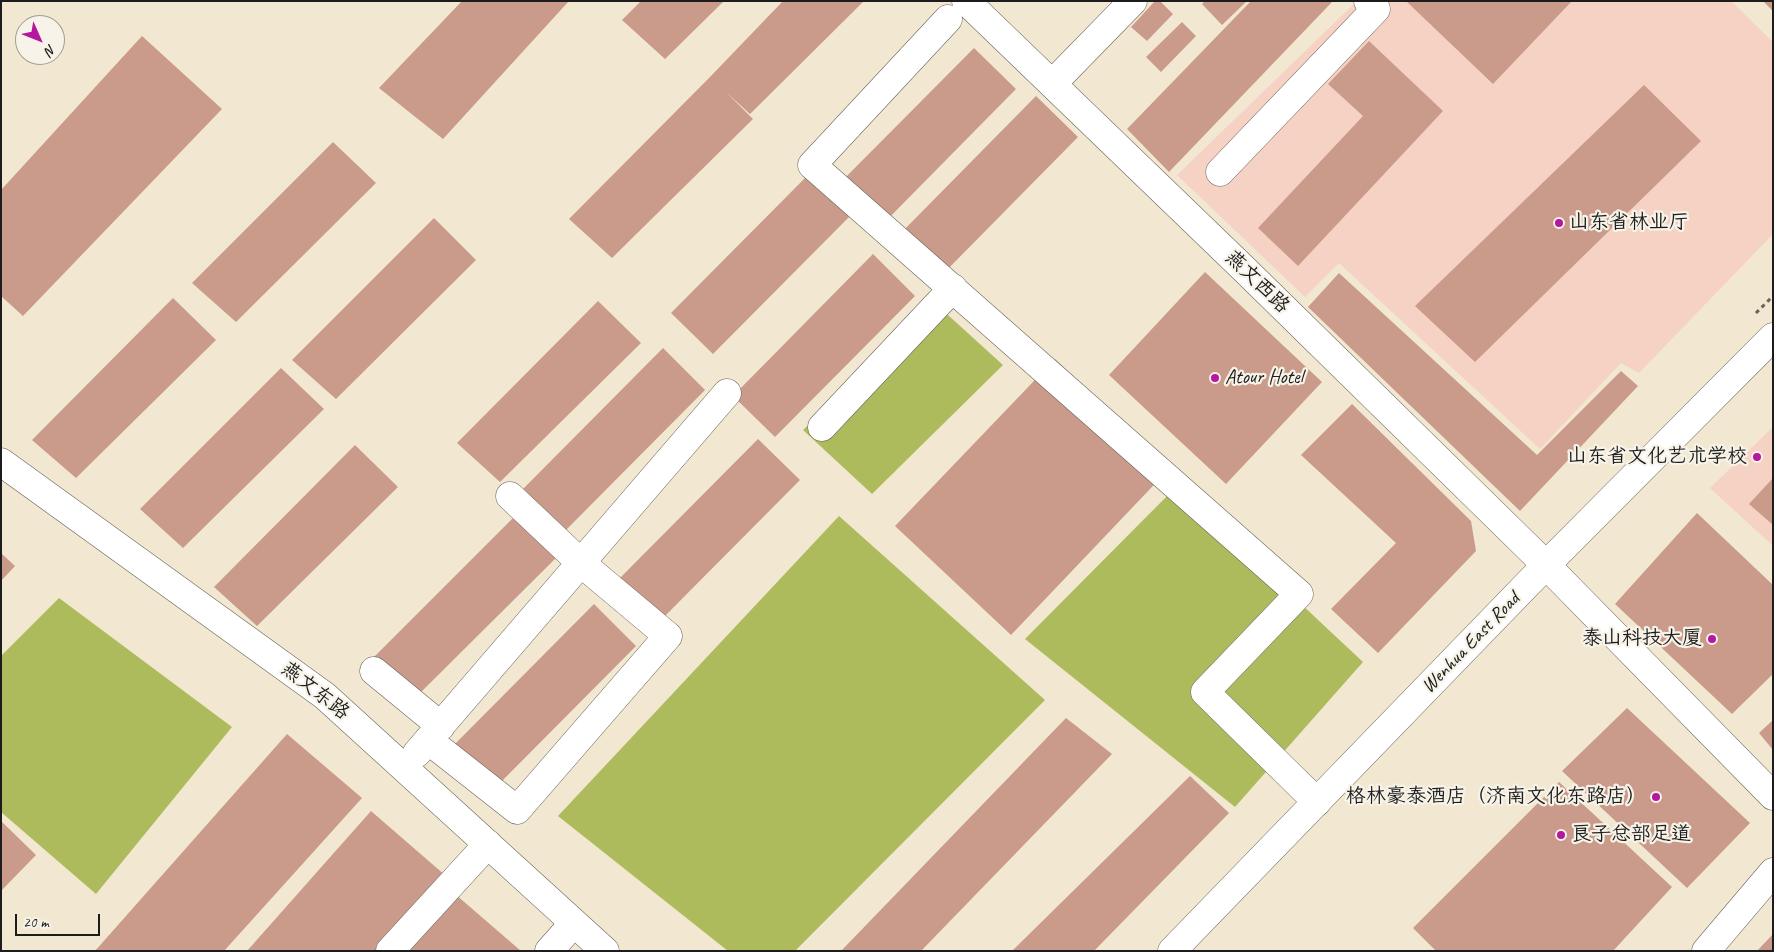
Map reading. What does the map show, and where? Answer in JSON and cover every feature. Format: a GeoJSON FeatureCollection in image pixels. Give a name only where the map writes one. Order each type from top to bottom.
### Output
{"type":"FeatureCollection","features":[{"type":"Feature","properties":{"kind":"street"},"geometry":{"type":"LineString","coordinates":[[1052,84],[1133,1]]}},
{"type":"Feature","properties":{"kind":"street"},"geometry":{"type":"LineString","coordinates":[[1220,172],[1376,4]]}},
{"type":"Feature","properties":{"kind":"street"},"geometry":{"type":"LineString","coordinates":[[957,10],[812,165],[1299,594],[1205,692],[1317,802]]}},
{"type":"Feature","properties":{"kind":"street","name":"燕文西路"},"geometry":{"type":"LineString","coordinates":[[957,10],[1052,84],[1546,565],[1773,796]]}},
{"type":"Feature","properties":{"kind":"street"},"geometry":{"type":"LineString","coordinates":[[822,427],[953,288]]}},
{"type":"Feature","properties":{"kind":"street","name":"Wenhua East Road"},"geometry":{"type":"LineString","coordinates":[[1172,951],[1546,565],[1773,337]]}},
{"type":"Feature","properties":{"kind":"street"},"geometry":{"type":"LineString","coordinates":[[404,768],[727,393]]}},
{"type":"Feature","properties":{"kind":"street","name":"燕文东路"},"geometry":{"type":"LineString","coordinates":[[1,462],[325,696],[605,951]]}},
{"type":"Feature","properties":{"kind":"street"},"geometry":{"type":"LineString","coordinates":[[374,671],[434,733],[517,810],[668,636],[581,563],[510,496]]}},
{"type":"Feature","properties":{"kind":"street"},"geometry":{"type":"LineString","coordinates":[[390,951],[488,844]]}},
{"type":"Feature","properties":{"kind":"street"},"geometry":{"type":"LineString","coordinates":[[1706,951],[1773,872]]}},
{"type":"Feature","properties":{"kind":"street"},"geometry":{"type":"LineString","coordinates":[[549,951],[574,922]]}},
{"type":"Feature","properties":{"kind":"shaded area"},"geometry":{"type":"Polygon","coordinates":[[[1357,1],[1731,1],[1773,42],[1773,234],[1639,373],[1621,363],[1540,449],[1339,263],[1305,297],[1177,175],[1357,1]]]}},
{"type":"Feature","properties":{"kind":"shaded area","name":"山东省文化艺术学校"},"geometry":{"type":"Polygon","coordinates":[[[1773,427],[1773,546],[1710,488],[1773,427]]]}},
{"type":"Feature","properties":{"kind":"green space"},"geometry":{"type":"Polygon","coordinates":[[[938,306],[1003,365],[872,494],[803,430],[938,306]]]}},
{"type":"Feature","properties":{"kind":"green space"},"geometry":{"type":"Polygon","coordinates":[[[1176,487],[1363,662],[1235,807],[1025,639],[1176,487]]]}},
{"type":"Feature","properties":{"kind":"green space"},"geometry":{"type":"Polygon","coordinates":[[[839,516],[1045,700],[795,951],[728,951],[558,816],[839,516]]]}},
{"type":"Feature","properties":{"kind":"green space"},"geometry":{"type":"Polygon","coordinates":[[[59,598],[232,727],[96,894],[1,812],[1,656],[59,598]]]}},
{"type":"Feature","properties":{"kind":"building"},"geometry":{"type":"Polygon","coordinates":[[[462,1],[569,1],[443,139],[379,88],[462,1]]]}},
{"type":"Feature","properties":{"kind":"building"},"geometry":{"type":"Polygon","coordinates":[[[641,1],[724,1],[665,59],[622,20],[641,1]]]}},
{"type":"Feature","properties":{"kind":"building"},"geometry":{"type":"Polygon","coordinates":[[[783,1],[864,1],[750,114],[726,92],[753,119],[612,258],[569,219],[783,1]]]}},
{"type":"Feature","properties":{"kind":"building"},"geometry":{"type":"Polygon","coordinates":[[[1155,1],[1160,1],[1173,14],[1147,41],[1131,27],[1155,1]]]}},
{"type":"Feature","properties":{"kind":"building"},"geometry":{"type":"Polygon","coordinates":[[[1205,1],[1247,1],[1222,25],[1202,4],[1205,1]]]}},
{"type":"Feature","properties":{"kind":"building"},"geometry":{"type":"Polygon","coordinates":[[[1251,1],[1333,1],[1169,172],[1127,129],[1251,1]]]}},
{"type":"Feature","properties":{"kind":"building"},"geometry":{"type":"Polygon","coordinates":[[[1406,1],[1572,1],[1493,84],[1406,1]]]}},
{"type":"Feature","properties":{"kind":"building"},"geometry":{"type":"Polygon","coordinates":[[[1763,1],[1773,1],[1773,11],[1763,1]]]}},
{"type":"Feature","properties":{"kind":"building"},"geometry":{"type":"Polygon","coordinates":[[[1182,22],[1196,36],[1161,72],[1146,57],[1182,22]]]}},
{"type":"Feature","properties":{"kind":"building"},"geometry":{"type":"Polygon","coordinates":[[[142,36],[222,109],[23,316],[1,296],[1,190],[142,36]]]}},
{"type":"Feature","properties":{"kind":"building"},"geometry":{"type":"Polygon","coordinates":[[[1369,41],[1443,111],[1298,266],[1258,228],[1363,116],[1328,84],[1369,41]]]}},
{"type":"Feature","properties":{"kind":"building"},"geometry":{"type":"Polygon","coordinates":[[[974,48],[1016,89],[876,231],[834,189],[974,48]]]}},
{"type":"Feature","properties":{"kind":"building","name":"山东省林业厅"},"geometry":{"type":"Polygon","coordinates":[[[1644,85],[1701,141],[1475,362],[1415,306],[1644,85]]]}},
{"type":"Feature","properties":{"kind":"building"},"geometry":{"type":"Polygon","coordinates":[[[1036,96],[1078,137],[938,279],[896,238],[1036,96]]]}},
{"type":"Feature","properties":{"kind":"building"},"geometry":{"type":"Polygon","coordinates":[[[333,142],[376,183],[236,322],[192,283],[333,142]]]}},
{"type":"Feature","properties":{"kind":"building"},"geometry":{"type":"Polygon","coordinates":[[[811,172],[853,213],[713,354],[671,313],[811,172]]]}},
{"type":"Feature","properties":{"kind":"building"},"geometry":{"type":"Polygon","coordinates":[[[434,218],[476,260],[336,399],[292,360],[434,218]]]}},
{"type":"Feature","properties":{"kind":"building"},"geometry":{"type":"Polygon","coordinates":[[[873,254],[915,296],[775,437],[733,396],[873,254]]]}},
{"type":"Feature","properties":{"kind":"building","name":"Atour Hotel"},"geometry":{"type":"Polygon","coordinates":[[[1205,272],[1322,382],[1226,484],[1109,375],[1205,272]]]}},
{"type":"Feature","properties":{"kind":"building"},"geometry":{"type":"Polygon","coordinates":[[[1339,273],[1537,455],[1621,371],[1638,386],[1520,511],[1308,307],[1339,273]]]}},
{"type":"Feature","properties":{"kind":"building"},"geometry":{"type":"Polygon","coordinates":[[[173,298],[216,340],[76,478],[32,440],[173,298]]]}},
{"type":"Feature","properties":{"kind":"building"},"geometry":{"type":"Polygon","coordinates":[[[598,301],[641,343],[500,482],[457,443],[598,301]]]}},
{"type":"Feature","properties":{"kind":"building"},"geometry":{"type":"Polygon","coordinates":[[[663,348],[705,390],[565,531],[523,489],[663,348]]]}},
{"type":"Feature","properties":{"kind":"building"},"geometry":{"type":"Polygon","coordinates":[[[1055,359],[1170,468],[1011,635],[895,526],[1055,359]]]}},
{"type":"Feature","properties":{"kind":"building"},"geometry":{"type":"Polygon","coordinates":[[[281,368],[324,409],[183,548],[140,509],[281,368]]]}},
{"type":"Feature","properties":{"kind":"building"},"geometry":{"type":"Polygon","coordinates":[[[1352,404],[1471,521],[1476,551],[1378,653],[1331,609],[1396,543],[1301,455],[1352,404]]]}},
{"type":"Feature","properties":{"kind":"building"},"geometry":{"type":"Polygon","coordinates":[[[758,439],[800,480],[660,621],[618,580],[758,439]]]}},
{"type":"Feature","properties":{"kind":"building"},"geometry":{"type":"Polygon","coordinates":[[[355,445],[398,487],[257,626],[214,587],[355,445]]]}},
{"type":"Feature","properties":{"kind":"building"},"geometry":{"type":"Polygon","coordinates":[[[1773,478],[1773,525],[1749,504],[1773,478]]]}},
{"type":"Feature","properties":{"kind":"building","name":"泰山科技大厦"},"geometry":{"type":"Polygon","coordinates":[[[1697,513],[1773,585],[1773,674],[1732,714],[1615,604],[1697,513]]]}},
{"type":"Feature","properties":{"kind":"building"},"geometry":{"type":"Polygon","coordinates":[[[515,516],[557,557],[417,696],[373,658],[515,516]]]}},
{"type":"Feature","properties":{"kind":"building"},"geometry":{"type":"Polygon","coordinates":[[[1,553],[15,566],[1,581],[1,553]]]}},
{"type":"Feature","properties":{"kind":"building"},"geometry":{"type":"Polygon","coordinates":[[[594,604],[636,646],[496,787],[454,745],[594,604]]]}},
{"type":"Feature","properties":{"kind":"building","name":"格林豪泰酒店（济南文化东路店）"},"geometry":{"type":"Polygon","coordinates":[[[1627,708],[1750,823],[1687,888],[1562,771],[1627,708]]]}},
{"type":"Feature","properties":{"kind":"building"},"geometry":{"type":"Polygon","coordinates":[[[1066,718],[1112,754],[921,951],[841,951],[1066,718]]]}},
{"type":"Feature","properties":{"kind":"building"},"geometry":{"type":"Polygon","coordinates":[[[1773,720],[1773,750],[1759,733],[1773,720]]]}},
{"type":"Feature","properties":{"kind":"building"},"geometry":{"type":"Polygon","coordinates":[[[287,734],[362,798],[224,951],[95,951],[287,734]]]}},
{"type":"Feature","properties":{"kind":"building"},"geometry":{"type":"Polygon","coordinates":[[[1190,776],[1229,813],[1094,951],[1012,951],[1190,776]]]}},
{"type":"Feature","properties":{"kind":"building","name":"良子总部足道"},"geometry":{"type":"Polygon","coordinates":[[[1559,782],[1672,887],[1613,951],[1436,951],[1413,928],[1559,782]]]}},
{"type":"Feature","properties":{"kind":"building"},"geometry":{"type":"Polygon","coordinates":[[[371,811],[446,876],[378,951],[247,951],[371,811]]]}},
{"type":"Feature","properties":{"kind":"building"},"geometry":{"type":"Polygon","coordinates":[[[1,821],[36,855],[1,891],[1,821]]]}},
{"type":"Feature","properties":{"kind":"building"},"geometry":{"type":"Polygon","coordinates":[[[455,894],[521,951],[405,951],[455,894]]]}},
{"type":"Feature","properties":{"kind":"building"},"geometry":{"type":"Polygon","coordinates":[[[1773,934],[1773,951],[1757,951],[1773,934]]]}},
{"type":"Feature","properties":{"kind":"place","name":"山东省林业厅"},"geometry":{"type":"Point","coordinates":[1559,223]}},
{"type":"Feature","properties":{"kind":"place","name":"Atour Hotel"},"geometry":{"type":"Point","coordinates":[1215,378]}},
{"type":"Feature","properties":{"kind":"place","name":"山东省文化艺术学校"},"geometry":{"type":"Point","coordinates":[1757,457]}},
{"type":"Feature","properties":{"kind":"place","name":"泰山科技大厦"},"geometry":{"type":"Point","coordinates":[1712,639]}},
{"type":"Feature","properties":{"kind":"place","name":"格林豪泰酒店（济南文化东路店）"},"geometry":{"type":"Point","coordinates":[1656,797]}},
{"type":"Feature","properties":{"kind":"place","name":"良子总部足道"},"geometry":{"type":"Point","coordinates":[1561,835]}}]}
